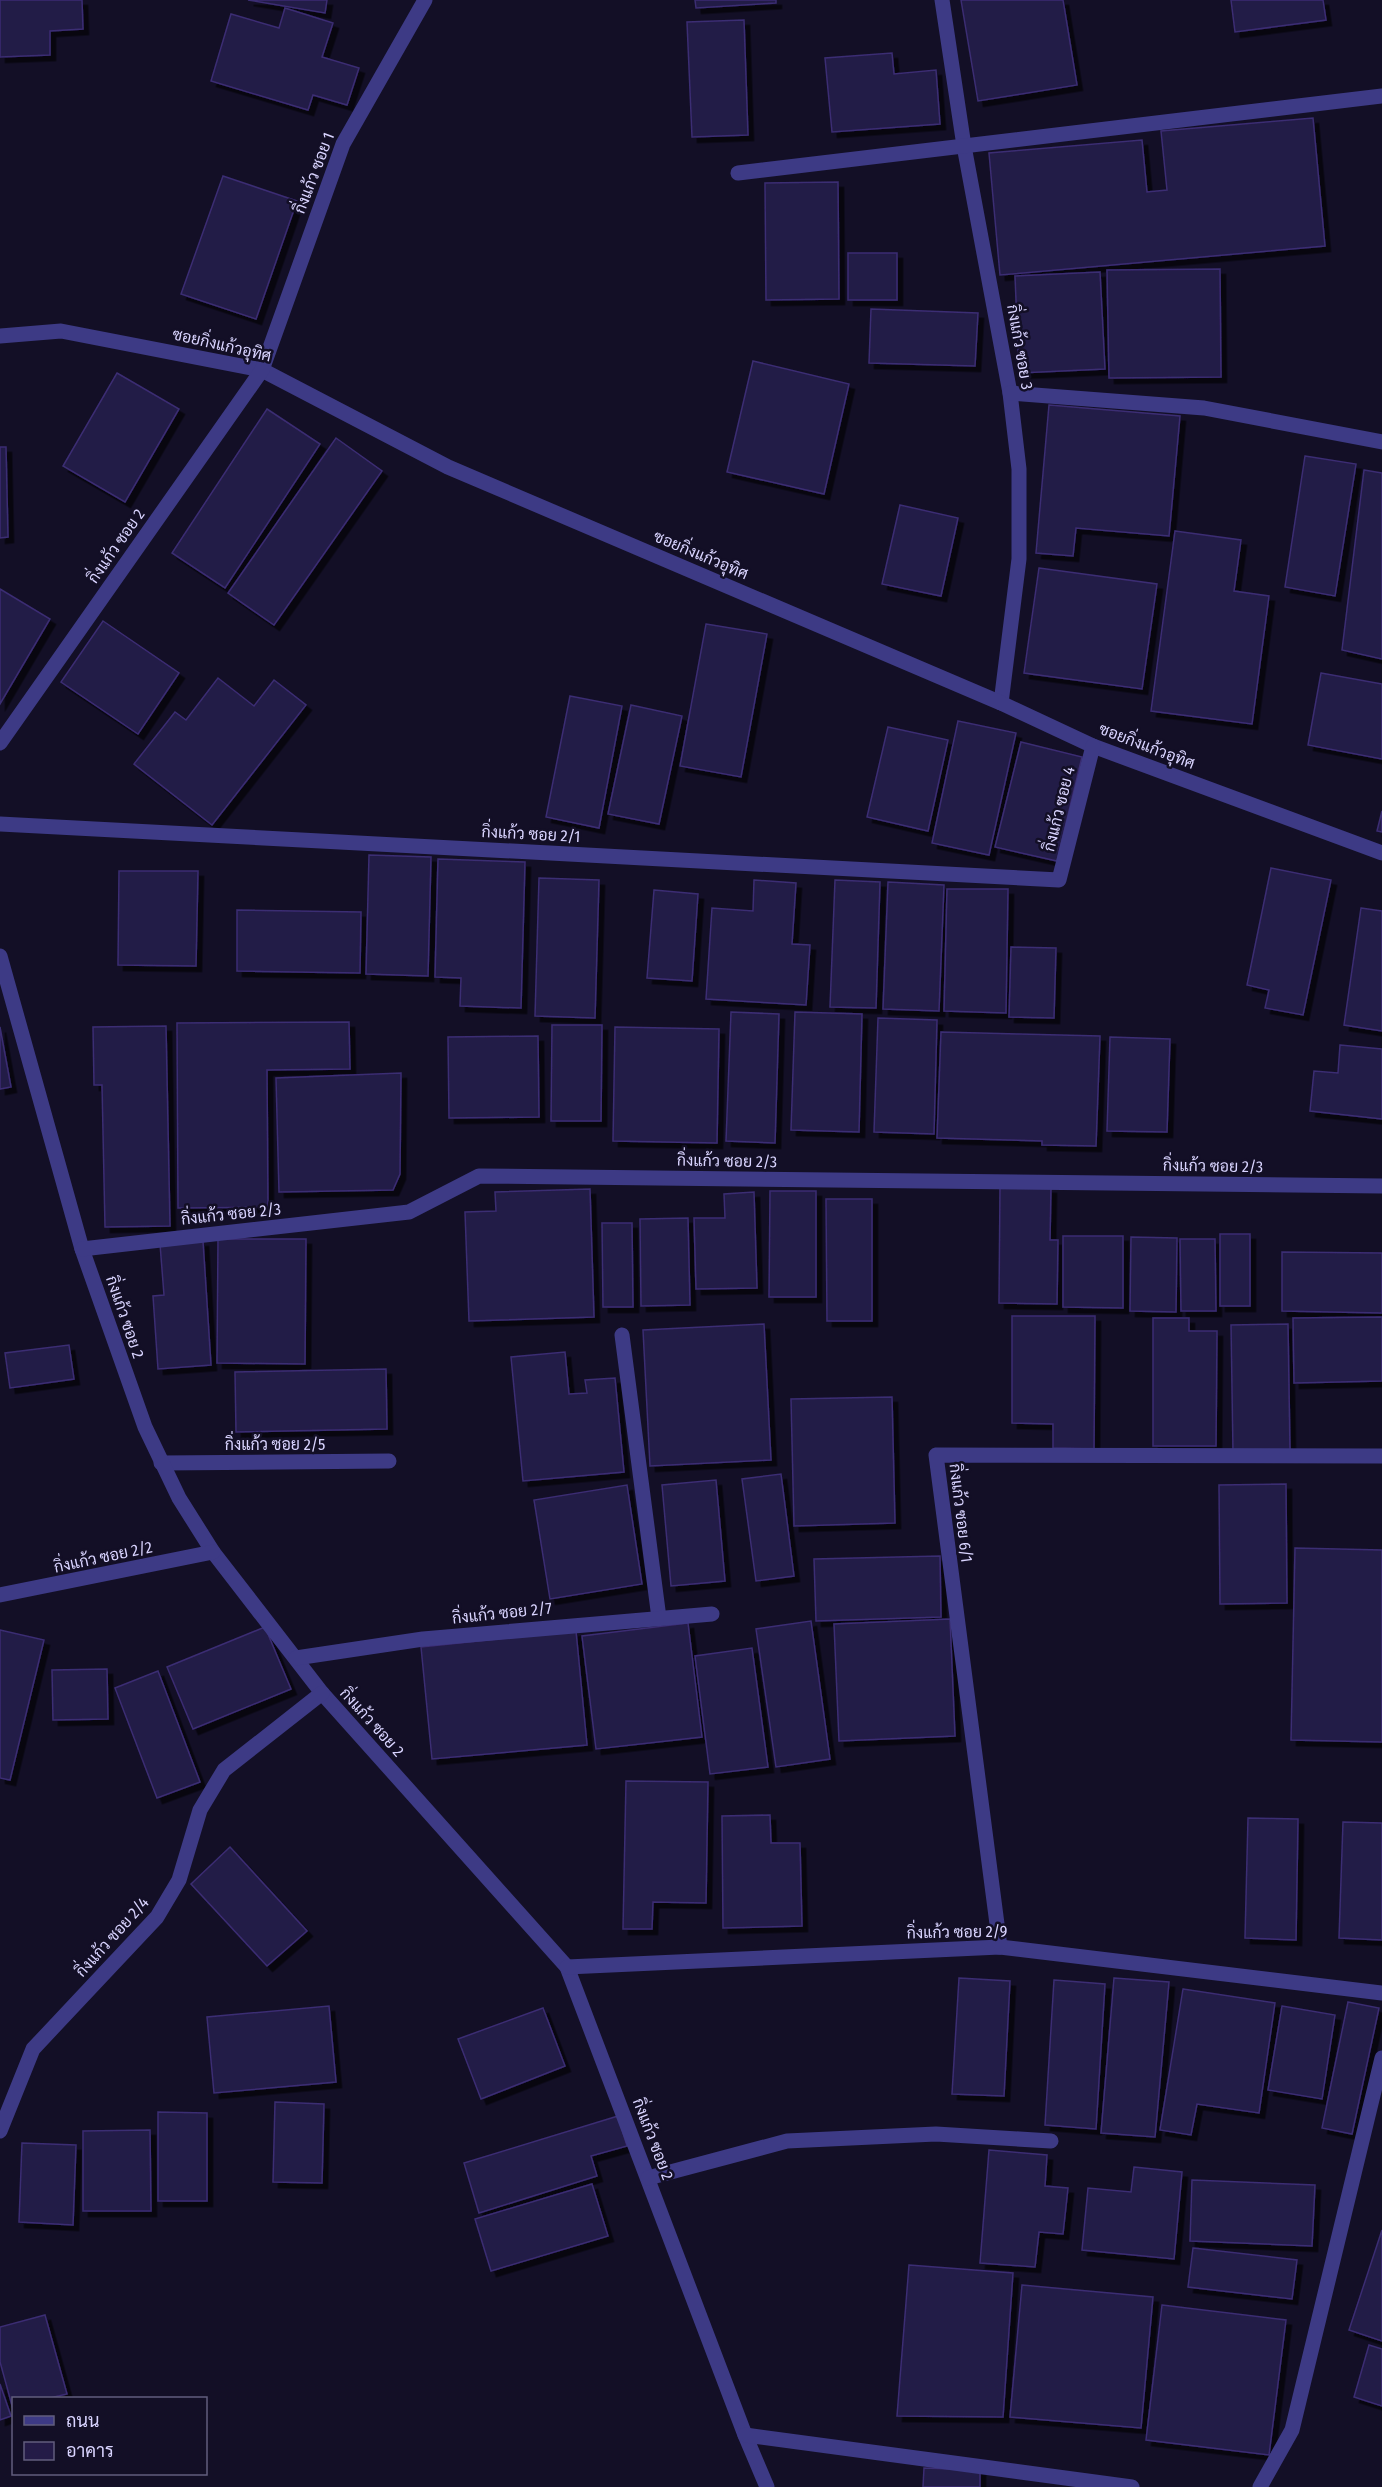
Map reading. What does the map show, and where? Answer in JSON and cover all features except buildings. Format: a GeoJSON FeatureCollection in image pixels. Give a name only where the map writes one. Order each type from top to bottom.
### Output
{"type":"FeatureCollection","features":[{"type":"Feature","properties":{"kind":"street","name":"กิ่งแก้ว ซอย 1"},"geometry":{"type":"LineString","coordinates":[[262,370],[343,144],[425,0]]}},
{"type":"Feature","properties":{"kind":"street","name":"กิ่งแก้ว ซอย 3"},"geometry":{"type":"LineString","coordinates":[[942,0],[964,146],[1010,393],[1019,469],[1019,559],[1001,703]]}},
{"type":"Feature","properties":{"kind":"street"},"geometry":{"type":"LineString","coordinates":[[738,173],[1382,96]]}},
{"type":"Feature","properties":{"kind":"street","name":"ซอยกิ่งแก้วอุทิศ"},"geometry":{"type":"LineString","coordinates":[[0,336],[62,331],[262,370],[448,467],[1001,703],[1093,746],[1382,853]]}},
{"type":"Feature","properties":{"kind":"street","name":"กิ่งแก้ว ซอย 2"},"geometry":{"type":"LineString","coordinates":[[0,743],[262,370]]}},
{"type":"Feature","properties":{"kind":"street"},"geometry":{"type":"LineString","coordinates":[[1010,393],[1204,408],[1382,442]]}},
{"type":"Feature","properties":{"kind":"street","name":"กิ่งแก้ว ซอย 4"},"geometry":{"type":"LineString","coordinates":[[1059,880],[1093,746]]}},
{"type":"Feature","properties":{"kind":"street","name":"กิ่งแก้ว ซอย 2/1"},"geometry":{"type":"LineString","coordinates":[[0,824],[1059,880]]}},
{"type":"Feature","properties":{"kind":"street","name":"กิ่งแก้ว ซอย 2"},"geometry":{"type":"LineString","coordinates":[[0,956],[82,1249],[144,1427],[179,1498],[213,1552],[322,1694],[567,1967],[767,2487]]}},
{"type":"Feature","properties":{"kind":"street","name":"กิ่งแก้ว ซอย 2/3"},"geometry":{"type":"LineString","coordinates":[[82,1249],[409,1212],[479,1176],[1382,1186]]}},
{"type":"Feature","properties":{"kind":"street"},"geometry":{"type":"LineString","coordinates":[[622,1335],[659,1618]]}},
{"type":"Feature","properties":{"kind":"street","name":"กิ่งแก้ว ซอย 6/1"},"geometry":{"type":"LineString","coordinates":[[1000,1947],[936,1455],[1382,1456]]}},
{"type":"Feature","properties":{"kind":"street","name":"กิ่งแก้ว ซอย 2/5"},"geometry":{"type":"LineString","coordinates":[[161,1462],[389,1461]]}},
{"type":"Feature","properties":{"kind":"street","name":"กิ่งแก้ว ซอย 2/2"},"geometry":{"type":"LineString","coordinates":[[0,1596],[213,1552]]}},
{"type":"Feature","properties":{"kind":"street","name":"กิ่งแก้ว ซอย 2/7"},"geometry":{"type":"LineString","coordinates":[[296,1659],[423,1639],[712,1614]]}},
{"type":"Feature","properties":{"kind":"street","name":"กิ่งแก้ว ซอย 2/4"},"geometry":{"type":"LineString","coordinates":[[0,2131],[33,2049],[157,1917],[179,1880],[200,1810],[224,1770],[322,1694]]}},
{"type":"Feature","properties":{"kind":"street","name":"กิ่งแก้ว ซอย 2/9"},"geometry":{"type":"LineString","coordinates":[[567,1967],[1000,1947],[1382,1992]]}},
{"type":"Feature","properties":{"kind":"street"},"geometry":{"type":"LineString","coordinates":[[1260,2487],[1292,2430],[1382,2058]]}},
{"type":"Feature","properties":{"kind":"street"},"geometry":{"type":"LineString","coordinates":[[648,2178],[787,2141],[936,2134],[1051,2141]]}},
{"type":"Feature","properties":{"kind":"street"},"geometry":{"type":"LineString","coordinates":[[745,2434],[1132,2487]]}}]}
